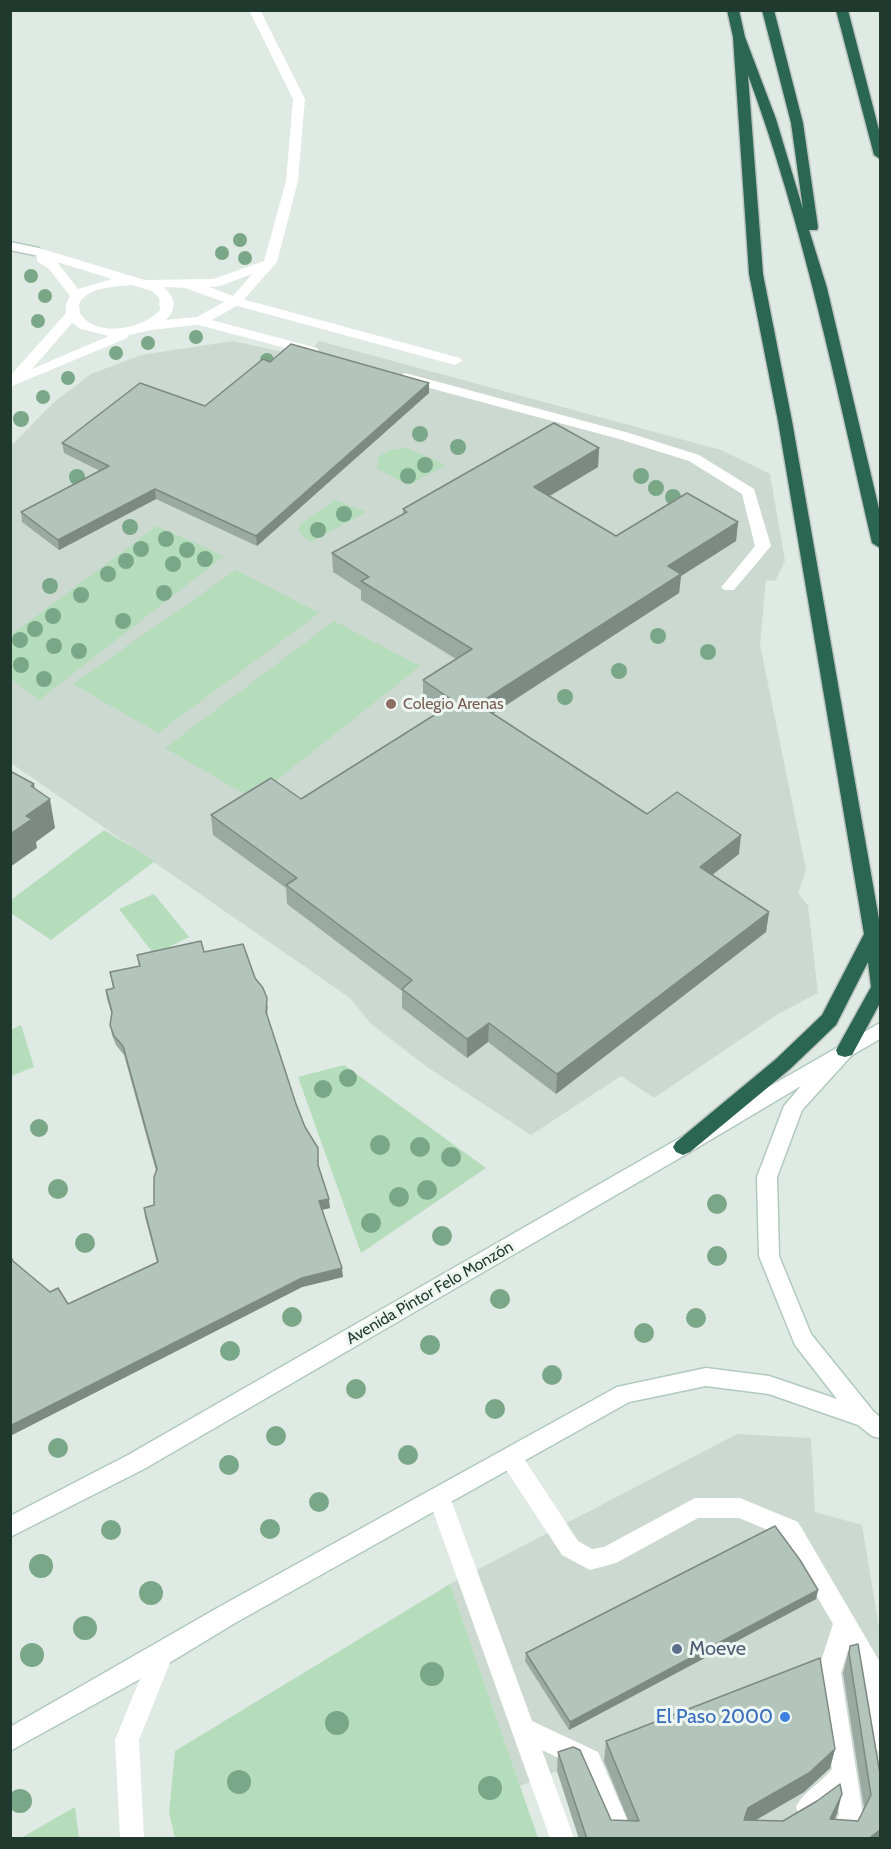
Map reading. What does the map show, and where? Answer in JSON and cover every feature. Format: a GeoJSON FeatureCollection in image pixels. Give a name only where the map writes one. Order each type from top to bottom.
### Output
{"type":"FeatureCollection","features":[{"type":"Feature","properties":{"kind":"highway"},"geometry":{"type":"LineString","coordinates":[[733,10],[739,37],[770,119],[820,288],[880,543]]}},
{"type":"Feature","properties":{"kind":"highway"},"geometry":{"type":"LineString","coordinates":[[768,10],[797,123],[820,288]]}},
{"type":"Feature","properties":{"kind":"highway"},"geometry":{"type":"LineString","coordinates":[[842,10],[880,155]]}},
{"type":"Feature","properties":{"kind":"highway"},"geometry":{"type":"LineString","coordinates":[[739,37],[756,274],[785,421],[873,934],[880,987],[845,1050]]}},
{"type":"Feature","properties":{"kind":"highway"},"geometry":{"type":"LineString","coordinates":[[683,1147],[783,1064],[829,1020],[873,934]]}},
{"type":"Feature","properties":{"kind":"street"},"geometry":{"type":"LineString","coordinates":[[11,383],[135,330],[149,326],[200,321],[234,301],[270,262],[292,181],[298,99],[254,10]]}},
{"type":"Feature","properties":{"kind":"street"},"geometry":{"type":"LineString","coordinates":[[10,246],[34,251],[130,281],[145,283],[215,284],[270,262]]}},
{"type":"Feature","properties":{"kind":"street"},"geometry":{"type":"LineString","coordinates":[[34,251],[54,266],[77,297]]}},
{"type":"Feature","properties":{"kind":"street"},"geometry":{"type":"LineString","coordinates":[[130,281],[99,284],[77,297],[73,305],[73,314],[89,327],[103,331],[135,330]]}},
{"type":"Feature","properties":{"kind":"street"},"geometry":{"type":"LineString","coordinates":[[145,283],[165,294],[169,303],[167,311],[149,326]]}},
{"type":"Feature","properties":{"kind":"street"},"geometry":{"type":"LineString","coordinates":[[187,284],[234,301],[455,361]]}},
{"type":"Feature","properties":{"kind":"street"},"geometry":{"type":"LineString","coordinates":[[11,383],[73,314]]}},
{"type":"Feature","properties":{"kind":"street"},"geometry":{"type":"LineString","coordinates":[[200,321],[247,339],[323,354]]}},
{"type":"Feature","properties":{"kind":"street"},"geometry":{"type":"LineString","coordinates":[[392,373],[624,436],[694,458],[749,492],[763,546],[729,587]]}},
{"type":"Feature","properties":{"kind":"street","name":"Avenida Pintor Felo Monzón"},"geometry":{"type":"LineString","coordinates":[[10,1527],[136,1462],[683,1147],[880,1030]]}},
{"type":"Feature","properties":{"kind":"street"},"geometry":{"type":"LineString","coordinates":[[845,1050],[794,1106],[771,1166],[767,1177],[769,1256],[802,1339],[873,1423]]}},
{"type":"Feature","properties":{"kind":"street"},"geometry":{"type":"LineString","coordinates":[[10,1740],[227,1615],[625,1394],[706,1377],[769,1385],[873,1423]]}},
{"type":"Feature","properties":{"kind":"street"},"geometry":{"type":"LineString","coordinates":[[511,1458],[570,1548],[590,1560],[608,1556],[695,1508],[740,1508],[790,1529],[870,1665],[880,1740]]}},
{"type":"Feature","properties":{"kind":"street"},"geometry":{"type":"LineString","coordinates":[[439,1497],[562,1839]]}},
{"type":"Feature","properties":{"kind":"street"},"geometry":{"type":"LineString","coordinates":[[839,1839],[851,1815],[829,1673],[845,1623]]}},
{"type":"Feature","properties":{"kind":"street"},"geometry":{"type":"LineString","coordinates":[[132,1839],[127,1740],[161,1655]]}},
{"type":"Feature","properties":{"kind":"street"},"geometry":{"type":"LineString","coordinates":[[522,1728],[589,1760],[623,1839]]}},
{"type":"Feature","properties":{"kind":"street"},"geometry":{"type":"LineString","coordinates":[[784,1821],[814,1804],[831,1790],[844,1773]]}},
{"type":"Feature","properties":{"kind":"shaded area","name":"Colegio Arenas"},"geometry":{"type":"Polygon","coordinates":[[[233,341],[292,354],[311,351],[319,341],[721,450],[770,474],[785,561],[775,581],[766,580],[760,645],[806,870],[798,893],[808,906],[818,993],[778,1014],[654,1098],[621,1076],[531,1135],[427,1067],[370,1023],[350,998],[11,763],[11,446],[53,403],[91,374],[141,355],[233,341]]]}},
{"type":"Feature","properties":{"kind":"shaded area","name":"Moeve"},"geometry":{"type":"Polygon","coordinates":[[[737,1434],[811,1438],[815,1512],[862,1525],[880,1634],[880,1666],[853,1664],[880,1828],[579,1838],[557,1771],[520,1786],[450,1584],[737,1434]]]}},
{"type":"Feature","properties":{"kind":"green space"},"geometry":{"type":"Polygon","coordinates":[[[407,448],[446,465],[409,485],[377,469],[378,457],[390,450],[407,448]]]}},
{"type":"Feature","properties":{"kind":"green space"},"geometry":{"type":"Polygon","coordinates":[[[335,500],[366,512],[311,542],[299,533],[299,525],[335,500]]]}},
{"type":"Feature","properties":{"kind":"green space"},"geometry":{"type":"Polygon","coordinates":[[[157,526],[224,556],[39,700],[11,679],[11,635],[157,526]]]}},
{"type":"Feature","properties":{"kind":"green space"},"geometry":{"type":"Polygon","coordinates":[[[236,570],[319,613],[158,733],[73,684],[236,570]]]}},
{"type":"Feature","properties":{"kind":"green space"},"geometry":{"type":"Polygon","coordinates":[[[334,621],[420,666],[253,799],[165,748],[334,621]]]}},
{"type":"Feature","properties":{"kind":"green space"},"geometry":{"type":"Polygon","coordinates":[[[104,830],[155,861],[51,940],[11,913],[11,900],[104,830]]]}},
{"type":"Feature","properties":{"kind":"green space"},"geometry":{"type":"Polygon","coordinates":[[[154,894],[189,937],[154,954],[119,909],[154,894]]]}},
{"type":"Feature","properties":{"kind":"green space"},"geometry":{"type":"Polygon","coordinates":[[[21,1025],[34,1067],[11,1076],[11,1030],[21,1025]]]}},
{"type":"Feature","properties":{"kind":"green space"},"geometry":{"type":"Polygon","coordinates":[[[344,1065],[486,1168],[361,1253],[298,1077],[344,1065]]]}},
{"type":"Feature","properties":{"kind":"green space"},"geometry":{"type":"Polygon","coordinates":[[[450,1584],[538,1838],[175,1838],[169,1812],[175,1751],[450,1584]]]}},
{"type":"Feature","properties":{"kind":"green space"},"geometry":{"type":"Polygon","coordinates":[[[75,1807],[79,1838],[21,1838],[75,1807]]]}},
{"type":"Feature","properties":{"kind":"building"},"geometry":{"type":"Polygon","coordinates":[[[291,344],[429,383],[256,536],[155,489],[58,540],[21,512],[109,466],[62,443],[140,383],[205,406],[263,359],[270,362],[291,344]]]}},
{"type":"Feature","properties":{"kind":"building"},"geometry":{"type":"Polygon","coordinates":[[[554,423],[599,448],[534,487],[616,536],[687,493],[738,522],[668,566],[681,574],[478,704],[647,814],[677,792],[741,835],[700,867],[769,912],[557,1074],[489,1023],[467,1039],[402,989],[412,980],[286,885],[297,878],[211,815],[271,778],[301,799],[455,702],[423,680],[472,649],[361,581],[369,577],[332,553],[407,512],[403,509],[554,423]]]}},
{"type":"Feature","properties":{"kind":"building"},"geometry":{"type":"Polygon","coordinates":[[[10,771],[34,784],[31,786],[50,799],[26,816],[32,819],[10,834],[10,771]]]}},
{"type":"Feature","properties":{"kind":"building"},"geometry":{"type":"Polygon","coordinates":[[[201,941],[204,952],[243,944],[255,978],[263,988],[267,998],[266,1012],[296,1104],[305,1127],[318,1148],[318,1165],[329,1199],[319,1201],[342,1268],[302,1278],[10,1426],[10,1256],[50,1292],[58,1288],[68,1304],[158,1262],[144,1208],[154,1205],[154,1177],[157,1169],[123,1046],[114,1036],[110,1025],[112,1012],[106,990],[114,988],[110,972],[140,966],[137,955],[201,941]]]}},
{"type":"Feature","properties":{"kind":"building"},"geometry":{"type":"Polygon","coordinates":[[[775,1526],[818,1590],[570,1722],[526,1653],[775,1526]]]}},
{"type":"Feature","properties":{"kind":"building","name":"El Paso 2000"},"geometry":{"type":"Polygon","coordinates":[[[858,1644],[880,1774],[880,1830],[868,1839],[587,1839],[558,1752],[573,1747],[580,1750],[611,1820],[639,1821],[606,1741],[820,1658],[835,1749],[809,1773],[748,1808],[744,1820],[783,1821],[840,1784],[842,1794],[830,1819],[858,1821],[871,1795],[849,1653],[850,1646],[858,1644]]]}},
{"type":"Feature","properties":{"kind":"place","name":"Colegio Arenas"},"geometry":{"type":"Point","coordinates":[391,704]}},
{"type":"Feature","properties":{"kind":"place","name":"Moeve"},"geometry":{"type":"Point","coordinates":[677,1649]}},
{"type":"Feature","properties":{"kind":"place","name":"El Paso 2000"},"geometry":{"type":"Point","coordinates":[785,1717]}}]}
